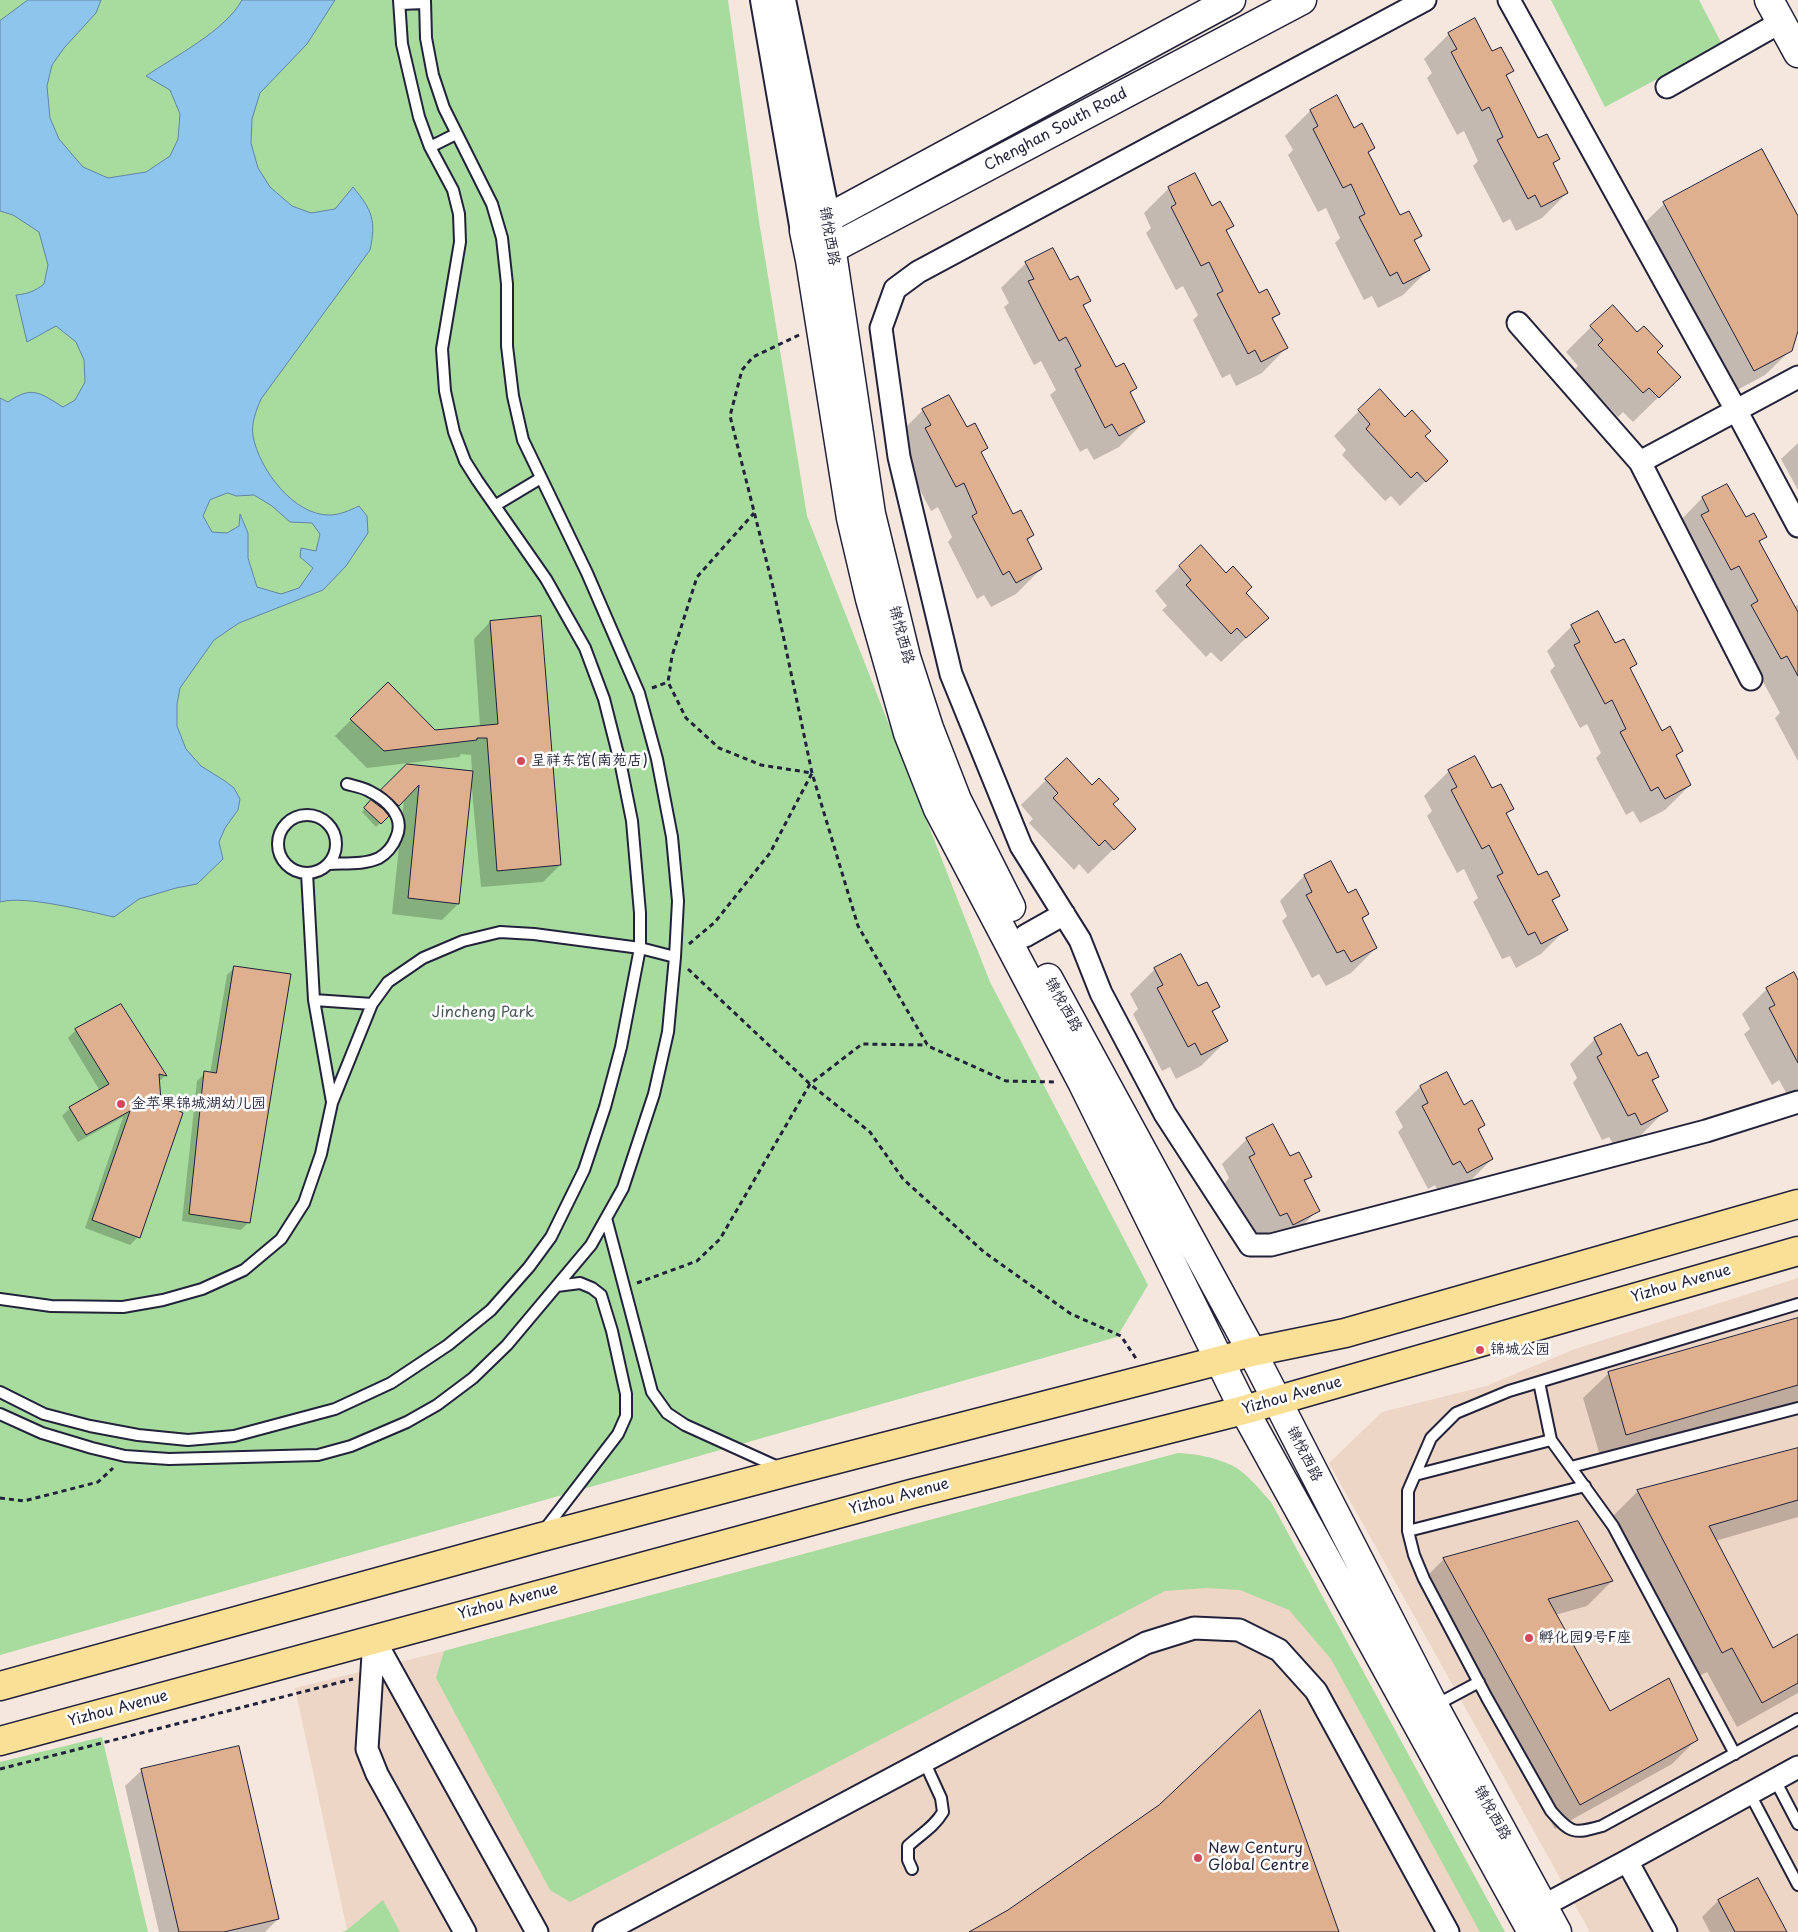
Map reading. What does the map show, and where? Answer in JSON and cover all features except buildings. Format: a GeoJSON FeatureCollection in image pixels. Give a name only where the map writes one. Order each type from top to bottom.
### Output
{"type":"FeatureCollection","features":[{"type":"Feature","properties":{"kind":"main road","name":"Chenghan South Road"},"geometry":{"type":"LineString","coordinates":[[815,225],[1231,0]]}},
{"type":"Feature","properties":{"kind":"main road","name":"Chenghan South Road"},"geometry":{"type":"LineString","coordinates":[[821,255],[1302,0]]}},
{"type":"Feature","properties":{"kind":"main road"},"geometry":{"type":"LineString","coordinates":[[1775,11],[1798,53]]}},
{"type":"Feature","properties":{"kind":"main road","name":"锦悦西路"},"geometry":{"type":"LineString","coordinates":[[815,225],[871,514],[906,657],[929,728],[957,800],[1025,936],[1252,1352],[1434,1706],[1557,1932]]}},
{"type":"Feature","properties":{"kind":"main road","name":"锦悦西路"},"geometry":{"type":"LineString","coordinates":[[821,255],[820,326],[851,518],[870,599],[908,733],[938,809],[1082,1082],[1244,1410],[1532,1932]]}},
{"type":"Feature","properties":{"kind":"main road"},"geometry":{"type":"LineString","coordinates":[[0,1686],[538,1538],[787,1472],[1219,1360],[1345,1333],[1798,1204]]}},
{"type":"Feature","properties":{"kind":"main road","name":"Yizhou Avenue"},"geometry":{"type":"LineString","coordinates":[[0,1740],[902,1496],[1244,1410],[1798,1251]]}},
{"type":"Feature","properties":{"kind":"street","name":"锦悦西路"},"geometry":{"type":"LineString","coordinates":[[764,0],[815,225]]}},
{"type":"Feature","properties":{"kind":"street","name":"锦悦西路"},"geometry":{"type":"LineString","coordinates":[[782,0],[815,225]]}},
{"type":"Feature","properties":{"kind":"street"},"geometry":{"type":"LineString","coordinates":[[1424,0],[918,272],[895,289],[881,328],[899,458],[951,674],[1021,846],[1080,940],[1101,993],[1165,1114],[1250,1245],[1271,1245],[1696,1133],[1798,1102]]}},
{"type":"Feature","properties":{"kind":"street"},"geometry":{"type":"LineString","coordinates":[[1509,0],[1736,410],[1798,526]]}},
{"type":"Feature","properties":{"kind":"street"},"geometry":{"type":"LineString","coordinates":[[1667,87],[1775,11]]}},
{"type":"Feature","properties":{"kind":"street"},"geometry":{"type":"LineString","coordinates":[[1518,322],[1640,462],[1751,679]]}},
{"type":"Feature","properties":{"kind":"street"},"geometry":{"type":"LineString","coordinates":[[1640,462],[1798,377]]}},
{"type":"Feature","properties":{"kind":"street"},"geometry":{"type":"LineString","coordinates":[[1025,936],[1064,914]]}},
{"type":"Feature","properties":{"kind":"street"},"geometry":{"type":"LineString","coordinates":[[604,1932],[631,1926],[924,1761],[1146,1642],[1194,1628],[1240,1630],[1279,1650],[1316,1691],[1448,1932]]}},
{"type":"Feature","properties":{"kind":"street"},"geometry":{"type":"LineString","coordinates":[[374,1639],[368,1749],[377,1774],[465,1932]]}},
{"type":"Feature","properties":{"kind":"street"},"geometry":{"type":"LineString","coordinates":[[374,1639],[538,1932]]}},
{"type":"Feature","properties":{"kind":"street"},"geometry":{"type":"LineString","coordinates":[[1543,1906],[1798,1767]]}},
{"type":"Feature","properties":{"kind":"street"},"geometry":{"type":"LineString","coordinates":[[1627,1861],[1666,1932]]}},
{"type":"Feature","properties":{"kind":"lane"},"geometry":{"type":"LineString","coordinates":[[0,1392],[44,1414],[90,1426],[138,1436],[188,1440],[234,1436],[335,1409],[391,1383],[448,1345],[492,1310],[529,1267],[551,1237],[584,1170],[605,1106],[621,1047],[640,948],[640,912],[632,821],[604,699],[585,648],[553,590],[477,480],[466,461],[454,432],[445,391],[442,350],[460,242],[459,214],[453,190],[430,147],[419,116],[402,44],[400,2],[425,1],[426,38],[433,75],[444,108],[492,204],[502,238],[507,284],[508,346],[513,396],[523,440],[587,573],[639,693],[657,759],[672,837],[678,901],[668,1032],[654,1094],[623,1188],[592,1245],[507,1345],[473,1378],[437,1405],[407,1422],[351,1446],[318,1454],[169,1459],[125,1456],[92,1448],[42,1433],[0,1414]]}},
{"type":"Feature","properties":{"kind":"lane"},"geometry":{"type":"LineString","coordinates":[[430,147],[456,134]]}},
{"type":"Feature","properties":{"kind":"lane"},"geometry":{"type":"LineString","coordinates":[[496,505],[541,478]]}},
{"type":"Feature","properties":{"kind":"lane"},"geometry":{"type":"LineString","coordinates":[[329,864],[363,862],[378,858],[396,840],[400,827],[398,816],[387,804],[369,791],[346,784]]}},
{"type":"Feature","properties":{"kind":"lane"},"geometry":{"type":"LineString","coordinates":[[302,816],[314,816],[325,821],[333,830],[336,842],[335,853],[329,864],[319,871],[307,873],[295,871],[286,863],[280,853],[278,841],[282,829],[290,820],[302,816]]}},
{"type":"Feature","properties":{"kind":"lane"},"geometry":{"type":"LineString","coordinates":[[307,873],[314,1000],[332,1103]]}},
{"type":"Feature","properties":{"kind":"lane"},"geometry":{"type":"LineString","coordinates":[[0,1299],[51,1306],[124,1307],[202,1290],[244,1270],[281,1239],[304,1203],[321,1154],[332,1103],[372,1004],[388,982],[423,958],[463,941],[500,932],[534,934],[640,948],[675,957]]}},
{"type":"Feature","properties":{"kind":"lane"},"geometry":{"type":"LineString","coordinates":[[314,1000],[372,1004]]}},
{"type":"Feature","properties":{"kind":"lane"},"geometry":{"type":"LineString","coordinates":[[606,1218],[652,1392],[666,1413],[684,1425],[787,1472]]}},
{"type":"Feature","properties":{"kind":"lane"},"geometry":{"type":"LineString","coordinates":[[538,1538],[618,1434],[626,1416],[626,1394],[612,1331],[601,1295],[592,1288],[580,1283],[557,1286]]}},
{"type":"Feature","properties":{"kind":"lane"},"geometry":{"type":"LineString","coordinates":[[1798,1304],[1509,1391],[1456,1413],[1431,1438],[1408,1491],[1408,1531],[1414,1555],[1424,1579],[1551,1811],[1565,1827],[1580,1832],[1602,1826],[1798,1719]]}},
{"type":"Feature","properties":{"kind":"lane"},"geometry":{"type":"LineString","coordinates":[[1538,1382],[1551,1440],[1613,1526],[1736,1754]]}},
{"type":"Feature","properties":{"kind":"lane"},"geometry":{"type":"LineString","coordinates":[[1571,1467],[1798,1408]]}},
{"type":"Feature","properties":{"kind":"lane"},"geometry":{"type":"LineString","coordinates":[[1415,1475],[1551,1440]]}},
{"type":"Feature","properties":{"kind":"lane"},"geometry":{"type":"LineString","coordinates":[[1408,1531],[1585,1486]]}},
{"type":"Feature","properties":{"kind":"lane"},"geometry":{"type":"LineString","coordinates":[[1434,1706],[1479,1682]]}},
{"type":"Feature","properties":{"kind":"lane"},"geometry":{"type":"LineString","coordinates":[[912,1869],[908,1860],[908,1846],[930,1829],[943,1812],[940,1798],[924,1761]]}},
{"type":"Feature","properties":{"kind":"lane"},"geometry":{"type":"LineString","coordinates":[[1775,1780],[1798,1824]]}},
{"type":"Feature","properties":{"kind":"lane"},"geometry":{"type":"LineString","coordinates":[[1750,1794],[1798,1885]]}},
{"type":"Feature","properties":{"kind":"path"},"geometry":{"type":"LineString","coordinates":[[820,326],[753,357],[742,370],[730,416],[773,587],[812,774],[858,926],[928,1046]]}},
{"type":"Feature","properties":{"kind":"path"},"geometry":{"type":"LineString","coordinates":[[754,513],[697,577],[672,656],[668,682],[686,718],[719,748],[760,766],[812,774]]}},
{"type":"Feature","properties":{"kind":"path"},"geometry":{"type":"LineString","coordinates":[[812,774],[770,853],[715,922],[675,957],[810,1084],[870,1132],[903,1179],[984,1252],[1071,1314],[1120,1336],[1150,1379]]}},
{"type":"Feature","properties":{"kind":"path"},"geometry":{"type":"LineString","coordinates":[[624,1288],[696,1261],[720,1239],[810,1084],[862,1044],[928,1046],[1006,1081],[1082,1082]]}},
{"type":"Feature","properties":{"kind":"path"},"geometry":{"type":"LineString","coordinates":[[0,1498],[24,1501],[98,1482],[125,1456]]}},
{"type":"Feature","properties":{"kind":"path"},"geometry":{"type":"LineString","coordinates":[[0,1769],[372,1674]]}},
{"type":"Feature","properties":{"kind":"shaded area"},"geometry":{"type":"Polygon","coordinates":[[[1798,1278],[1798,1932],[1590,1932],[1329,1463],[1382,1412],[1486,1386],[1575,1349],[1798,1278]]]}},
{"type":"Feature","properties":{"kind":"shaded area"},"geometry":{"type":"Polygon","coordinates":[[[1178,1453],[1200,1455],[1232,1465],[1253,1482],[1271,1502],[1505,1932],[342,1932],[347,1930],[295,1688],[444,1651],[1178,1453]]]}},
{"type":"Feature","properties":{"kind":"green space","name":"Jincheng Park"},"geometry":{"type":"Polygon","coordinates":[[[0,0],[728,0],[759,221],[807,516],[990,982],[1148,1285],[1117,1337],[0,1655],[0,0]]]}},
{"type":"Feature","properties":{"kind":"green space"},"geometry":{"type":"Polygon","coordinates":[[[1551,0],[1699,0],[1722,44],[1605,107],[1551,0]]]}},
{"type":"Feature","properties":{"kind":"green space"},"geometry":{"type":"Polygon","coordinates":[[[1178,1453],[1205,1456],[1237,1468],[1271,1502],[1505,1932],[1480,1932],[1331,1659],[1289,1610],[1240,1590],[1206,1588],[1165,1591],[570,1902],[550,1890],[436,1678],[444,1651],[1178,1453]]]}},
{"type":"Feature","properties":{"kind":"green space"},"geometry":{"type":"Polygon","coordinates":[[[102,1737],[148,1932],[0,1932],[0,1762],[102,1737]]]}},
{"type":"Feature","properties":{"kind":"green space"},"geometry":{"type":"Polygon","coordinates":[[[383,1900],[400,1932],[342,1932],[347,1930],[383,1900]]]}},
{"type":"Feature","properties":{"kind":"water"},"geometry":{"type":"Polygon","coordinates":[[[28,0],[101,0],[96,13],[64,48],[52,65],[47,86],[50,118],[59,139],[83,167],[108,178],[146,172],[170,156],[178,139],[180,114],[170,90],[146,76],[212,32],[224,22],[242,0],[335,0],[307,44],[260,93],[252,119],[251,143],[258,168],[270,187],[292,206],[311,213],[335,209],[353,187],[369,210],[373,224],[370,250],[261,399],[254,417],[253,426],[253,436],[262,462],[280,488],[291,499],[304,508],[330,515],[359,506],[367,516],[368,533],[346,566],[323,590],[239,623],[214,640],[180,688],[177,704],[177,726],[186,749],[201,766],[234,788],[240,799],[238,810],[225,828],[219,842],[223,859],[197,884],[139,899],[114,917],[40,902],[11,900],[0,902],[0,398],[8,402],[30,392],[42,395],[63,407],[75,400],[85,382],[84,360],[76,342],[56,326],[27,342],[16,295],[31,292],[44,284],[48,265],[39,232],[13,215],[0,211],[0,21],[28,0]],[[228,493],[210,500],[203,516],[212,532],[227,533],[239,526],[240,514],[248,533],[248,558],[257,587],[281,594],[299,588],[313,568],[300,557],[301,548],[316,551],[320,534],[312,523],[290,522],[272,506],[254,495],[236,496],[228,493]]]}},
{"type":"Feature","properties":{"kind":"place","name":"呈祥东馆(南苑店)"},"geometry":{"type":"Point","coordinates":[521,761]}},
{"type":"Feature","properties":{"kind":"place","name":"金苹果锦城湖幼儿园"},"geometry":{"type":"Point","coordinates":[121,1104]}},
{"type":"Feature","properties":{"kind":"place","name":"锦城公园"},"geometry":{"type":"Point","coordinates":[1480,1350]}},
{"type":"Feature","properties":{"kind":"place","name":"孵化园9号F座"},"geometry":{"type":"Point","coordinates":[1529,1638]}},
{"type":"Feature","properties":{"kind":"place","name":"New Century Global Centre"},"geometry":{"type":"Point","coordinates":[1198,1858]}}]}
